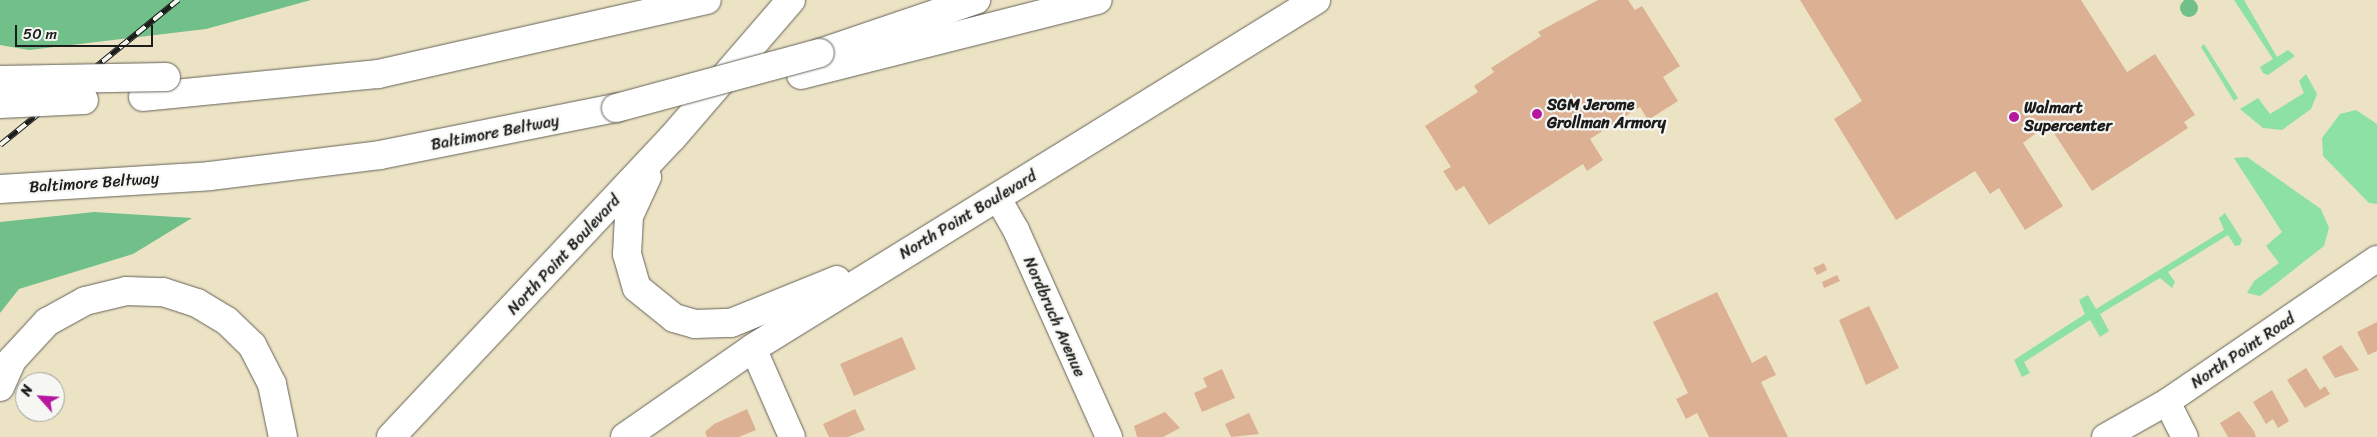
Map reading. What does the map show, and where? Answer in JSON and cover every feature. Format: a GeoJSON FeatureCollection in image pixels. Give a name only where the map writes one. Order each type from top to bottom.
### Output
{"type":"FeatureCollection","features":[{"type":"Feature","properties":{"kind":"main road"},"geometry":{"type":"LineString","coordinates":[[0,104],[143,97],[378,74],[510,48],[707,0]]}},
{"type":"Feature","properties":{"kind":"main road","name":"North Point Boulevard"},"geometry":{"type":"LineString","coordinates":[[391,437],[672,138],[791,0]]}},
{"type":"Feature","properties":{"kind":"main road","name":"Baltimore Beltway"},"geometry":{"type":"LineString","coordinates":[[13,188],[210,176],[380,155],[616,108],[820,53],[976,0]]}},
{"type":"Feature","properties":{"kind":"main road"},"geometry":{"type":"LineString","coordinates":[[616,108],[800,75],[1098,0]]}},
{"type":"Feature","properties":{"kind":"main road","name":"North Point Boulevard"},"geometry":{"type":"LineString","coordinates":[[625,437],[753,348],[920,243],[1316,0]]}},
{"type":"Feature","properties":{"kind":"main road"},"geometry":{"type":"LineString","coordinates":[[0,80],[166,77],[510,48]]}},
{"type":"Feature","properties":{"kind":"main road"},"geometry":{"type":"LineString","coordinates":[[672,138],[637,192],[627,254],[638,288],[674,318],[714,325],[738,321],[920,243]]}},
{"type":"Feature","properties":{"kind":"main road"},"geometry":{"type":"LineString","coordinates":[[0,387],[12,360],[47,322],[85,301],[126,291],[163,292],[198,303],[227,321],[252,345],[272,384],[283,437]]}},
{"type":"Feature","properties":{"kind":"street","name":"Nordbruch Avenue"},"geometry":{"type":"LineString","coordinates":[[997,197],[1016,230],[1108,437]]}},
{"type":"Feature","properties":{"kind":"street","name":"North Point Road"},"geometry":{"type":"LineString","coordinates":[[2105,437],[2167,402],[2377,260]]}},
{"type":"Feature","properties":{"kind":"street"},"geometry":{"type":"LineString","coordinates":[[753,348],[792,437]]}},
{"type":"Feature","properties":{"kind":"street"},"geometry":{"type":"LineString","coordinates":[[2167,402],[2185,437]]}},
{"type":"Feature","properties":{"kind":"green space"},"geometry":{"type":"Polygon","coordinates":[[[2189,-1],[2195,2],[2198,8],[2195,14],[2189,17],[2183,14],[2180,8],[2183,2],[2189,-1]]]}},
{"type":"Feature","properties":{"kind":"green space"},"geometry":{"type":"Polygon","coordinates":[[[0,0],[311,0],[206,29],[29,50],[0,45],[0,0]]]}},
{"type":"Feature","properties":{"kind":"green space"},"geometry":{"type":"Polygon","coordinates":[[[2234,0],[2244,0],[2277,57],[2288,50],[2295,56],[2268,75],[2263,73],[2260,67],[2273,59],[2234,0]]]}},
{"type":"Feature","properties":{"kind":"green space"},"geometry":{"type":"Polygon","coordinates":[[[2204,44],[2238,98],[2234,101],[2201,47],[2204,44]]]}},
{"type":"Feature","properties":{"kind":"green space"},"geometry":{"type":"Polygon","coordinates":[[[2306,74],[2317,94],[2311,109],[2282,130],[2263,128],[2240,109],[2258,98],[2270,114],[2304,93],[2299,81],[2306,74]]]}},
{"type":"Feature","properties":{"kind":"green space"},"geometry":{"type":"Polygon","coordinates":[[[2356,110],[2377,124],[2377,204],[2369,203],[2323,156],[2322,138],[2340,114],[2356,110]]]}},
{"type":"Feature","properties":{"kind":"green space"},"geometry":{"type":"Polygon","coordinates":[[[2247,157],[2321,209],[2329,228],[2324,246],[2260,296],[2247,293],[2254,281],[2279,263],[2266,246],[2282,232],[2234,158],[2247,157]]]}},
{"type":"Feature","properties":{"kind":"green space"},"geometry":{"type":"Polygon","coordinates":[[[94,212],[192,218],[133,254],[19,289],[0,313],[0,222],[94,212]]]}},
{"type":"Feature","properties":{"kind":"green space"},"geometry":{"type":"Polygon","coordinates":[[[2225,213],[2242,240],[2240,245],[2235,246],[2228,235],[2168,272],[2175,282],[2172,288],[2160,278],[2100,314],[2109,331],[2100,337],[2090,320],[2024,362],[2030,373],[2022,377],[2014,360],[2085,314],[2079,300],[2088,295],[2096,309],[2224,230],[2219,218],[2225,213]]]}},
{"type":"Feature","properties":{"kind":"building","name":"SGM Jerome Grollman Armory"},"geometry":{"type":"Polygon","coordinates":[[[1598,0],[1628,0],[1635,10],[1642,6],[1680,66],[1663,77],[1678,101],[1648,120],[1640,107],[1590,139],[1603,160],[1587,171],[1583,164],[1489,225],[1464,186],[1456,191],[1443,171],[1451,167],[1425,126],[1478,92],[1474,86],[1494,72],[1491,68],[1541,36],[1538,32],[1598,0]]]}},
{"type":"Feature","properties":{"kind":"building","name":"Walmart Supercenter"},"geometry":{"type":"Polygon","coordinates":[[[1800,0],[2081,0],[2127,72],[2155,54],[2195,115],[2184,122],[2188,128],[2092,191],[2048,124],[2023,143],[2063,206],[2025,230],[1999,188],[1990,194],[1975,171],[1896,220],[1834,119],[1862,101],[1800,0]]]}},
{"type":"Feature","properties":{"kind":"building"},"geometry":{"type":"Polygon","coordinates":[[[1824,263],[1827,270],[1817,275],[1813,268],[1824,263]]]}},
{"type":"Feature","properties":{"kind":"building"},"geometry":{"type":"Polygon","coordinates":[[[1837,275],[1840,281],[1824,288],[1822,282],[1837,275]]]}},
{"type":"Feature","properties":{"kind":"building"},"geometry":{"type":"Polygon","coordinates":[[[1717,292],[1752,363],[1766,355],[1776,375],[1761,382],[1788,437],[1709,437],[1697,413],[1686,419],[1676,399],[1688,393],[1653,322],[1717,292]]]}},
{"type":"Feature","properties":{"kind":"building"},"geometry":{"type":"Polygon","coordinates":[[[1869,306],[1899,368],[1866,385],[1839,320],[1869,306]]]}},
{"type":"Feature","properties":{"kind":"building"},"geometry":{"type":"Polygon","coordinates":[[[2377,322],[2377,351],[2368,355],[2357,332],[2377,322]]]}},
{"type":"Feature","properties":{"kind":"building"},"geometry":{"type":"Polygon","coordinates":[[[902,337],[916,369],[854,396],[840,364],[902,337]]]}},
{"type":"Feature","properties":{"kind":"building"},"geometry":{"type":"Polygon","coordinates":[[[2341,345],[2359,370],[2335,378],[2322,357],[2341,345]]]}},
{"type":"Feature","properties":{"kind":"building"},"geometry":{"type":"Polygon","coordinates":[[[2306,368],[2320,390],[2325,386],[2330,394],[2305,408],[2287,380],[2306,368]]]}},
{"type":"Feature","properties":{"kind":"building"},"geometry":{"type":"Polygon","coordinates":[[[1222,369],[1235,398],[1202,412],[1194,393],[1207,387],[1203,378],[1222,369]]]}},
{"type":"Feature","properties":{"kind":"building"},"geometry":{"type":"Polygon","coordinates":[[[2272,390],[2289,421],[2278,428],[2273,419],[2266,424],[2253,402],[2272,390]]]}},
{"type":"Feature","properties":{"kind":"building"},"geometry":{"type":"Polygon","coordinates":[[[747,409],[756,430],[739,437],[707,437],[705,432],[714,424],[747,409]]]}},
{"type":"Feature","properties":{"kind":"building"},"geometry":{"type":"Polygon","coordinates":[[[855,409],[865,430],[848,437],[829,437],[823,424],[855,409]]]}},
{"type":"Feature","properties":{"kind":"building"},"geometry":{"type":"Polygon","coordinates":[[[2239,411],[2254,431],[2256,437],[2228,437],[2220,423],[2239,411]]]}},
{"type":"Feature","properties":{"kind":"building"},"geometry":{"type":"Polygon","coordinates":[[[1165,412],[1180,428],[1163,437],[1137,437],[1134,426],[1165,412]]]}},
{"type":"Feature","properties":{"kind":"building"},"geometry":{"type":"Polygon","coordinates":[[[1249,413],[1259,434],[1231,437],[1225,424],[1249,413]]]}},
{"type":"Feature","properties":{"kind":"railway"},"geometry":{"type":"LineString","coordinates":[[0,145],[178,0]]}},
{"type":"Feature","properties":{"kind":"place","name":"SGM Jerome Grollman Armory"},"geometry":{"type":"Point","coordinates":[1537,114]}},
{"type":"Feature","properties":{"kind":"place","name":"Walmart Supercenter"},"geometry":{"type":"Point","coordinates":[2014,117]}}]}
